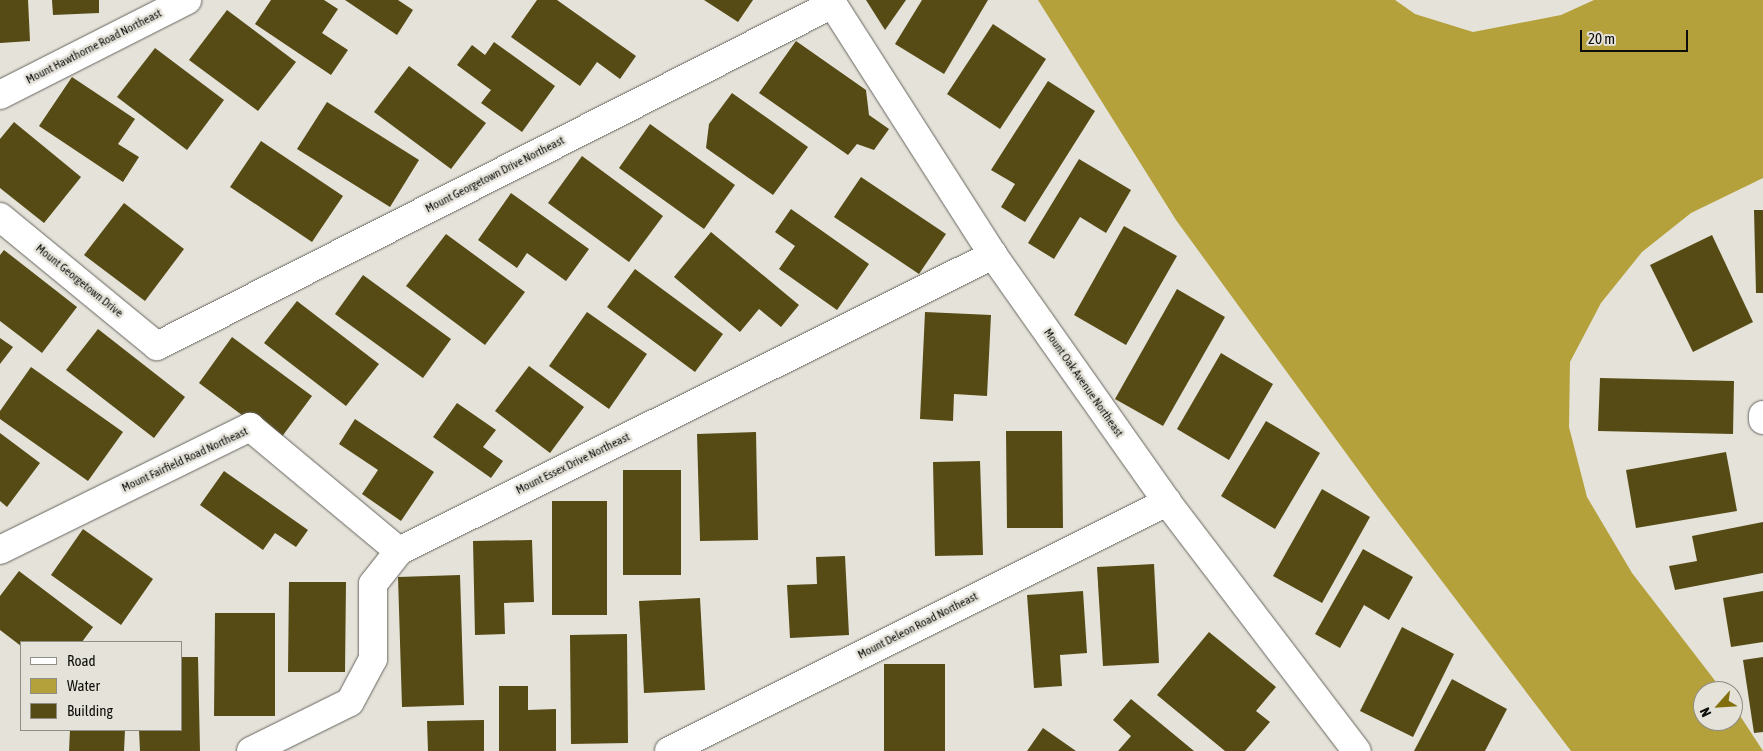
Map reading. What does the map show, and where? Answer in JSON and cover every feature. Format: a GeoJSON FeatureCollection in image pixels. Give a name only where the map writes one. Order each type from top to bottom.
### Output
{"type":"FeatureCollection","features":[{"type":"Feature","properties":{"kind":"street","name":"Mount Hawthorne Road Northeast"},"geometry":{"type":"LineString","coordinates":[[0,95],[187,0]]}},
{"type":"Feature","properties":{"kind":"street","name":"Mount Oak Avenue Northeast"},"geometry":{"type":"LineString","coordinates":[[832,2],[993,255],[1167,502],[1346,748]]}},
{"type":"Feature","properties":{"kind":"street","name":"Mount Georgetown Drive Northeast"},"geometry":{"type":"LineString","coordinates":[[157,346],[832,2]]}},
{"type":"Feature","properties":{"kind":"street","name":"Mount Georgetown Drive"},"geometry":{"type":"LineString","coordinates":[[0,217],[157,346]]}},
{"type":"Feature","properties":{"kind":"street","name":"Mount Essex Drive Northeast"},"geometry":{"type":"LineString","coordinates":[[252,751],[350,702],[373,658],[373,584],[399,551],[993,255]]}},
{"type":"Feature","properties":{"kind":"street","name":"Mount Fairfield Road Northeast"},"geometry":{"type":"LineString","coordinates":[[0,550],[250,427],[399,551]]}},
{"type":"Feature","properties":{"kind":"street","name":"Mount Deleon Road Northeast"},"geometry":{"type":"LineString","coordinates":[[669,751],[1167,502]]}},
{"type":"Feature","properties":{"kind":"water"},"geometry":{"type":"Polygon","coordinates":[[[1038,0],[1395,0],[1415,14],[1473,32],[1561,15],[1594,0],[1763,0],[1763,178],[1691,213],[1642,252],[1601,303],[1570,362],[1569,427],[1587,497],[1632,573],[1715,681],[1693,681],[1693,731],[1743,731],[1743,720],[1763,751],[1571,751],[1378,497],[1176,220],[1038,0]]]}},
{"type":"Feature","properties":{"kind":"building"},"geometry":{"type":"Polygon","coordinates":[[[0,0],[28,0],[30,41],[0,43],[0,0]]]}},
{"type":"Feature","properties":{"kind":"building"},"geometry":{"type":"Polygon","coordinates":[[[52,0],[99,0],[99,13],[53,15],[52,0]]]}},
{"type":"Feature","properties":{"kind":"building"},"geometry":{"type":"Polygon","coordinates":[[[271,0],[324,0],[338,9],[322,33],[348,50],[331,75],[255,24],[271,0]]]}},
{"type":"Feature","properties":{"kind":"building"},"geometry":{"type":"Polygon","coordinates":[[[345,0],[398,0],[413,10],[397,35],[345,0]]]}},
{"type":"Feature","properties":{"kind":"building"},"geometry":{"type":"Polygon","coordinates":[[[537,0],[557,0],[636,56],[620,79],[597,62],[580,86],[511,37],[537,0]]]}},
{"type":"Feature","properties":{"kind":"building"},"geometry":{"type":"Polygon","coordinates":[[[704,0],[753,0],[738,22],[704,0]]]}},
{"type":"Feature","properties":{"kind":"building"},"geometry":{"type":"Polygon","coordinates":[[[866,0],[906,0],[885,30],[866,0]]]}},
{"type":"Feature","properties":{"kind":"building"},"geometry":{"type":"Polygon","coordinates":[[[922,0],[988,0],[944,74],[895,44],[922,0]]]}},
{"type":"Feature","properties":{"kind":"building"},"geometry":{"type":"Polygon","coordinates":[[[227,10],[296,62],[258,111],[189,60],[227,10]]]}},
{"type":"Feature","properties":{"kind":"building"},"geometry":{"type":"Polygon","coordinates":[[[993,24],[1046,59],[1000,129],[947,94],[993,24]]]}},
{"type":"Feature","properties":{"kind":"building"},"geometry":{"type":"Polygon","coordinates":[[[796,41],[866,90],[869,115],[889,129],[874,150],[857,144],[848,155],[759,93],[796,41]]]}},
{"type":"Feature","properties":{"kind":"building"},"geometry":{"type":"Polygon","coordinates":[[[494,42],[555,86],[522,132],[481,103],[491,90],[457,65],[472,45],[485,55],[494,42]]]}},
{"type":"Feature","properties":{"kind":"building"},"geometry":{"type":"Polygon","coordinates":[[[155,48],[224,100],[187,150],[117,97],[155,48]]]}},
{"type":"Feature","properties":{"kind":"building"},"geometry":{"type":"Polygon","coordinates":[[[409,66],[486,123],[451,169],[374,112],[409,66]]]}},
{"type":"Feature","properties":{"kind":"building"},"geometry":{"type":"Polygon","coordinates":[[[72,77],[135,119],[118,144],[139,157],[123,182],[39,126],[72,77]]]}},
{"type":"Feature","properties":{"kind":"building"},"geometry":{"type":"Polygon","coordinates":[[[1048,81],[1095,111],[1025,222],[1001,207],[1015,184],[991,170],[1048,81]]]}},
{"type":"Feature","properties":{"kind":"building"},"geometry":{"type":"Polygon","coordinates":[[[732,93],[808,147],[773,195],[706,148],[709,124],[732,93]]]}},
{"type":"Feature","properties":{"kind":"building"},"geometry":{"type":"Polygon","coordinates":[[[327,102],[419,160],[390,207],[297,149],[327,102]]]}},
{"type":"Feature","properties":{"kind":"building"},"geometry":{"type":"Polygon","coordinates":[[[14,122],[81,177],[44,223],[0,188],[0,139],[14,122]]]}},
{"type":"Feature","properties":{"kind":"building"},"geometry":{"type":"Polygon","coordinates":[[[650,124],[735,185],[704,229],[619,168],[650,124]]]}},
{"type":"Feature","properties":{"kind":"building"},"geometry":{"type":"Polygon","coordinates":[[[261,141],[343,196],[312,242],[230,187],[261,141]]]}},
{"type":"Feature","properties":{"kind":"building"},"geometry":{"type":"Polygon","coordinates":[[[582,156],[663,216],[629,262],[548,203],[582,156]]]}},
{"type":"Feature","properties":{"kind":"building"},"geometry":{"type":"Polygon","coordinates":[[[1079,159],[1131,190],[1106,233],[1080,217],[1054,259],[1028,243],[1079,159]]]}},
{"type":"Feature","properties":{"kind":"building"},"geometry":{"type":"Polygon","coordinates":[[[861,177],[946,234],[919,274],[834,217],[861,177]]]}},
{"type":"Feature","properties":{"kind":"building"},"geometry":{"type":"Polygon","coordinates":[[[511,193],[589,249],[566,281],[527,253],[517,268],[478,240],[511,193]]]}},
{"type":"Feature","properties":{"kind":"building"},"geometry":{"type":"Polygon","coordinates":[[[124,203],[184,249],[145,301],[84,255],[124,203]]]}},
{"type":"Feature","properties":{"kind":"building"},"geometry":{"type":"Polygon","coordinates":[[[791,209],[869,264],[837,310],[779,269],[795,246],[775,232],[791,209]]]}},
{"type":"Feature","properties":{"kind":"building"},"geometry":{"type":"Polygon","coordinates":[[[1754,210],[1763,210],[1763,293],[1756,293],[1754,210]]]}},
{"type":"Feature","properties":{"kind":"building"},"geometry":{"type":"Polygon","coordinates":[[[1124,226],[1177,256],[1126,345],[1074,315],[1124,226]]]}},
{"type":"Feature","properties":{"kind":"building"},"geometry":{"type":"Polygon","coordinates":[[[711,232],[799,305],[781,327],[759,309],[740,332],[674,277],[711,232]]]}},
{"type":"Feature","properties":{"kind":"building"},"geometry":{"type":"Polygon","coordinates":[[[446,234],[525,292],[485,345],[406,286],[446,234]]]}},
{"type":"Feature","properties":{"kind":"building"},"geometry":{"type":"Polygon","coordinates":[[[1712,235],[1753,322],[1693,352],[1650,265],[1712,235]]]}},
{"type":"Feature","properties":{"kind":"building"},"geometry":{"type":"Polygon","coordinates":[[[4,250],[77,307],[42,353],[0,321],[0,255],[4,250]]]}},
{"type":"Feature","properties":{"kind":"building"},"geometry":{"type":"Polygon","coordinates":[[[635,269],[723,334],[695,372],[607,307],[635,269]]]}},
{"type":"Feature","properties":{"kind":"building"},"geometry":{"type":"Polygon","coordinates":[[[363,275],[451,339],[423,378],[335,314],[363,275]]]}},
{"type":"Feature","properties":{"kind":"building"},"geometry":{"type":"Polygon","coordinates":[[[1177,289],[1225,317],[1163,426],[1115,399],[1177,289]]]}},
{"type":"Feature","properties":{"kind":"building"},"geometry":{"type":"Polygon","coordinates":[[[297,301],[379,364],[346,406],[264,343],[297,301]]]}},
{"type":"Feature","properties":{"kind":"building"},"geometry":{"type":"Polygon","coordinates":[[[587,312],[647,354],[609,409],[549,366],[587,312]]]}},
{"type":"Feature","properties":{"kind":"building"},"geometry":{"type":"Polygon","coordinates":[[[925,312],[991,315],[987,396],[954,394],[953,421],[920,419],[925,312]]]}},
{"type":"Feature","properties":{"kind":"building"},"geometry":{"type":"Polygon","coordinates":[[[98,329],[185,397],[154,438],[66,370],[98,329]]]}},
{"type":"Feature","properties":{"kind":"building"},"geometry":{"type":"Polygon","coordinates":[[[232,337],[312,396],[278,442],[199,383],[232,337]]]}},
{"type":"Feature","properties":{"kind":"building"},"geometry":{"type":"Polygon","coordinates":[[[0,338],[13,347],[0,364],[0,338]]]}},
{"type":"Feature","properties":{"kind":"building"},"geometry":{"type":"Polygon","coordinates":[[[1221,353],[1273,384],[1229,460],[1177,429],[1221,353]]]}},
{"type":"Feature","properties":{"kind":"building"},"geometry":{"type":"Polygon","coordinates":[[[529,366],[584,407],[550,453],[495,411],[529,366]]]}},
{"type":"Feature","properties":{"kind":"building"},"geometry":{"type":"Polygon","coordinates":[[[31,367],[123,432],[88,481],[0,419],[0,411],[31,367]]]}},
{"type":"Feature","properties":{"kind":"building"},"geometry":{"type":"Polygon","coordinates":[[[1600,378],[1734,381],[1733,434],[1598,431],[1600,378]]]}},
{"type":"Feature","properties":{"kind":"building"},"geometry":{"type":"Polygon","coordinates":[[[457,403],[496,430],[483,447],[503,461],[491,478],[433,437],[457,403]]]}},
{"type":"Feature","properties":{"kind":"building"},"geometry":{"type":"Polygon","coordinates":[[[355,419],[434,472],[401,521],[362,494],[378,470],[339,444],[355,419]]]}},
{"type":"Feature","properties":{"kind":"building"},"geometry":{"type":"Polygon","coordinates":[[[1266,421],[1320,453],[1275,529],[1221,496],[1266,421]]]}},
{"type":"Feature","properties":{"kind":"building"},"geometry":{"type":"Polygon","coordinates":[[[1006,431],[1062,431],[1063,528],[1007,528],[1006,431]]]}},
{"type":"Feature","properties":{"kind":"building"},"geometry":{"type":"Polygon","coordinates":[[[756,432],[758,540],[700,541],[697,434],[756,432]]]}},
{"type":"Feature","properties":{"kind":"building"},"geometry":{"type":"Polygon","coordinates":[[[0,433],[40,463],[7,507],[0,501],[0,433]]]}},
{"type":"Feature","properties":{"kind":"building"},"geometry":{"type":"Polygon","coordinates":[[[1726,452],[1737,511],[1636,528],[1626,470],[1726,452]]]}},
{"type":"Feature","properties":{"kind":"building"},"geometry":{"type":"Polygon","coordinates":[[[980,461],[983,555],[935,556],[933,462],[980,461]]]}},
{"type":"Feature","properties":{"kind":"building"},"geometry":{"type":"Polygon","coordinates":[[[623,470],[681,470],[681,575],[623,575],[623,470]]]}},
{"type":"Feature","properties":{"kind":"building"},"geometry":{"type":"Polygon","coordinates":[[[224,471],[308,530],[296,547],[275,533],[263,550],[200,505],[224,471]]]}},
{"type":"Feature","properties":{"kind":"building"},"geometry":{"type":"Polygon","coordinates":[[[1322,489],[1370,517],[1322,603],[1273,576],[1322,489]]]}},
{"type":"Feature","properties":{"kind":"building"},"geometry":{"type":"Polygon","coordinates":[[[552,501],[607,501],[607,615],[552,615],[552,501]]]}},
{"type":"Feature","properties":{"kind":"building"},"geometry":{"type":"Polygon","coordinates":[[[1763,522],[1763,573],[1675,590],[1669,566],[1697,561],[1692,536],[1763,522]]]}},
{"type":"Feature","properties":{"kind":"building"},"geometry":{"type":"Polygon","coordinates":[[[83,529],[153,579],[121,625],[51,575],[83,529]]]}},
{"type":"Feature","properties":{"kind":"building"},"geometry":{"type":"Polygon","coordinates":[[[532,540],[534,602],[504,603],[505,634],[475,635],[473,541],[532,540]]]}},
{"type":"Feature","properties":{"kind":"building"},"geometry":{"type":"Polygon","coordinates":[[[1363,549],[1413,577],[1389,620],[1364,605],[1340,648],[1315,634],[1363,549]]]}},
{"type":"Feature","properties":{"kind":"building"},"geometry":{"type":"Polygon","coordinates":[[[845,556],[849,635],[790,638],[787,585],[817,584],[816,557],[845,556]]]}},
{"type":"Feature","properties":{"kind":"building"},"geometry":{"type":"Polygon","coordinates":[[[1154,564],[1159,663],[1103,666],[1097,567],[1154,564]]]}},
{"type":"Feature","properties":{"kind":"building"},"geometry":{"type":"Polygon","coordinates":[[[19,571],[93,627],[83,641],[20,641],[20,645],[0,630],[0,596],[19,571]]]}},
{"type":"Feature","properties":{"kind":"building"},"geometry":{"type":"Polygon","coordinates":[[[460,575],[464,705],[402,707],[398,577],[460,575]]]}},
{"type":"Feature","properties":{"kind":"building"},"geometry":{"type":"Polygon","coordinates":[[[289,582],[346,582],[345,672],[288,672],[289,582]]]}},
{"type":"Feature","properties":{"kind":"building"},"geometry":{"type":"Polygon","coordinates":[[[1083,591],[1087,653],[1060,655],[1062,686],[1034,688],[1027,595],[1083,591]]]}},
{"type":"Feature","properties":{"kind":"building"},"geometry":{"type":"Polygon","coordinates":[[[1763,591],[1763,642],[1731,647],[1723,598],[1763,591]]]}},
{"type":"Feature","properties":{"kind":"building"},"geometry":{"type":"Polygon","coordinates":[[[700,598],[705,690],[644,693],[639,601],[700,598]]]}},
{"type":"Feature","properties":{"kind":"building"},"geometry":{"type":"Polygon","coordinates":[[[215,613],[275,613],[275,716],[214,716],[215,613]]]}},
{"type":"Feature","properties":{"kind":"building"},"geometry":{"type":"Polygon","coordinates":[[[1402,627],[1454,654],[1413,737],[1360,711],[1402,627]]]}},
{"type":"Feature","properties":{"kind":"building"},"geometry":{"type":"Polygon","coordinates":[[[1209,632],[1276,687],[1256,711],[1270,722],[1245,751],[1225,751],[1157,695],[1209,632]]]}},
{"type":"Feature","properties":{"kind":"building"},"geometry":{"type":"Polygon","coordinates":[[[627,634],[628,743],[571,744],[570,635],[627,634]]]}},
{"type":"Feature","properties":{"kind":"building"},"geometry":{"type":"Polygon","coordinates":[[[182,657],[198,657],[200,751],[140,751],[139,731],[182,731],[182,657]]]}},
{"type":"Feature","properties":{"kind":"building"},"geometry":{"type":"Polygon","coordinates":[[[1763,657],[1763,732],[1754,733],[1743,660],[1763,657]]]}},
{"type":"Feature","properties":{"kind":"building"},"geometry":{"type":"Polygon","coordinates":[[[884,664],[945,664],[945,751],[884,751],[884,664]]]}},
{"type":"Feature","properties":{"kind":"building"},"geometry":{"type":"Polygon","coordinates":[[[1452,679],[1507,709],[1485,751],[1414,751],[1452,679]]]}},
{"type":"Feature","properties":{"kind":"building"},"geometry":{"type":"Polygon","coordinates":[[[499,686],[528,686],[528,710],[556,709],[556,751],[499,751],[499,686]]]}},
{"type":"Feature","properties":{"kind":"building"},"geometry":{"type":"Polygon","coordinates":[[[1131,699],[1194,751],[1118,751],[1131,736],[1113,720],[1131,699]]]}},
{"type":"Feature","properties":{"kind":"building"},"geometry":{"type":"Polygon","coordinates":[[[484,720],[484,751],[428,751],[427,721],[484,720]]]}},
{"type":"Feature","properties":{"kind":"building"},"geometry":{"type":"Polygon","coordinates":[[[1043,728],[1076,751],[1027,751],[1043,728]]]}},
{"type":"Feature","properties":{"kind":"building"},"geometry":{"type":"Polygon","coordinates":[[[70,731],[125,731],[124,751],[69,751],[70,731]]]}}]}
